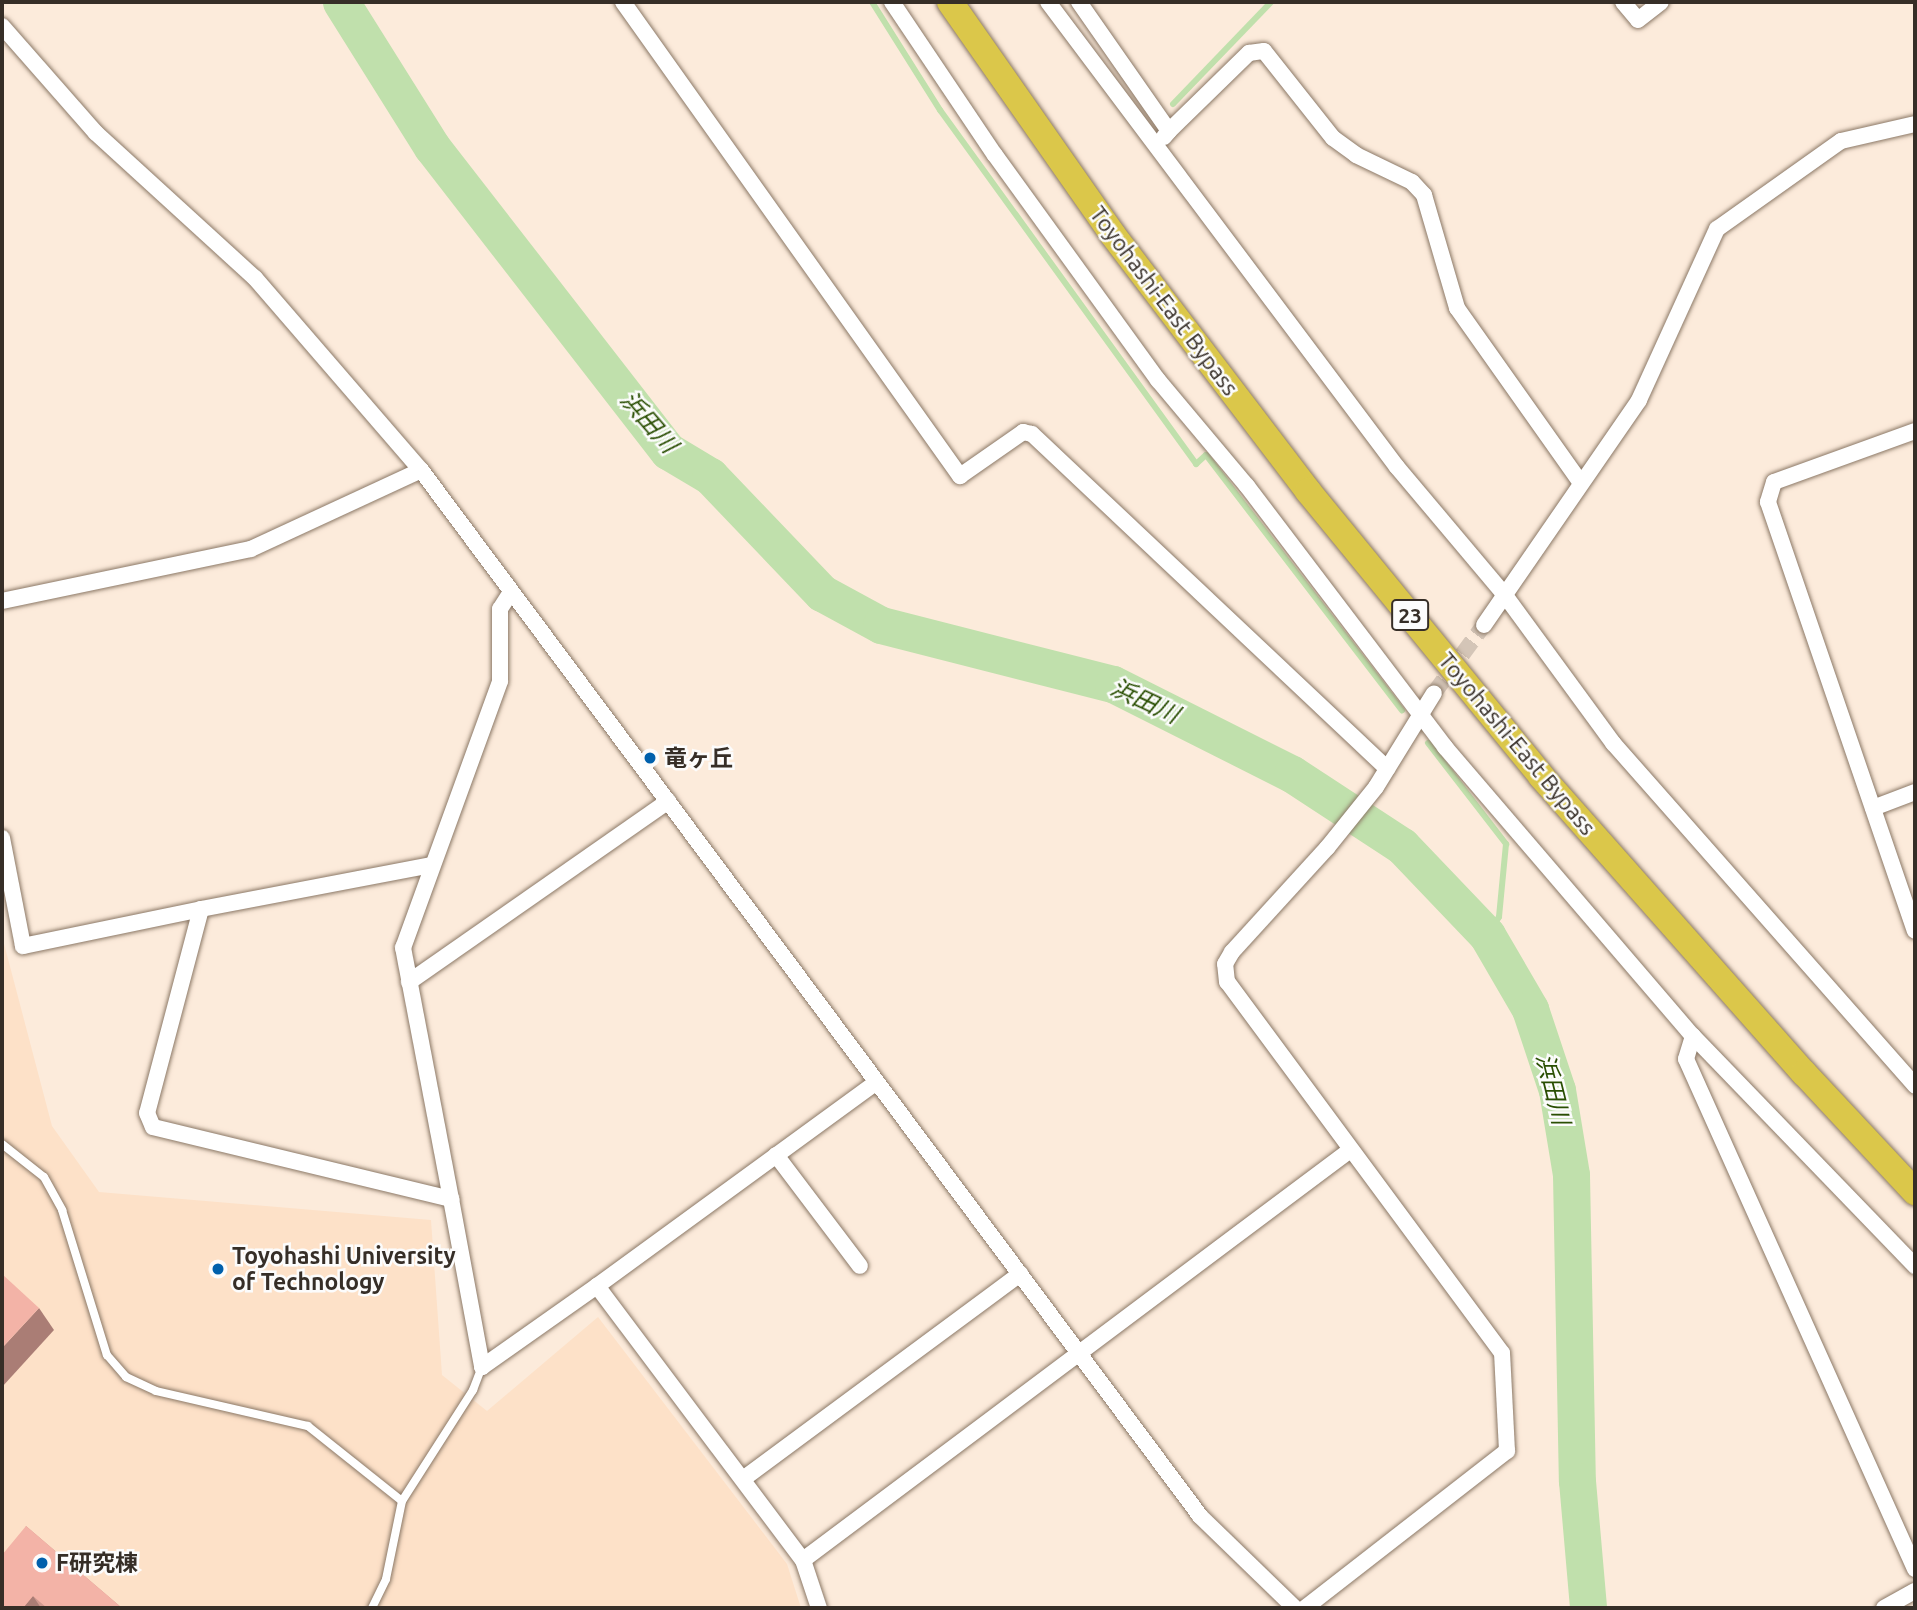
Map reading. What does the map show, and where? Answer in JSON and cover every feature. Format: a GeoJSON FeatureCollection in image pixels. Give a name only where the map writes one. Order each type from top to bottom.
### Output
{"type":"FeatureCollection","features":[{"type":"Feature","properties":{"kind":"highway","name":"Toyohashi-East Bypass"},"geometry":{"type":"LineString","coordinates":[[950,2],[1113,235],[1308,491],[1550,786],[1804,1073],[1915,1192]]}},
{"type":"Feature","properties":{"kind":"street"},"geometry":{"type":"LineString","coordinates":[[623,2],[960,476],[1023,432],[1032,434],[1387,769]]}},
{"type":"Feature","properties":{"kind":"street"},"geometry":{"type":"LineString","coordinates":[[892,2],[995,155],[1158,380],[1247,486],[1420,715],[1693,1037],[1915,1266]]}},
{"type":"Feature","properties":{"kind":"street"},"geometry":{"type":"LineString","coordinates":[[1048,2],[1397,467],[1504,594],[1613,743],[1915,1086]]}},
{"type":"Feature","properties":{"kind":"street"},"geometry":{"type":"LineString","coordinates":[[1079,2],[1169,131]]}},
{"type":"Feature","properties":{"kind":"street"},"geometry":{"type":"LineString","coordinates":[[1623,2],[1638,20],[1661,2]]}},
{"type":"Feature","properties":{"kind":"street"},"geometry":{"type":"LineString","coordinates":[[2,26],[96,134],[255,278],[421,470],[1200,1516],[1295,1608]]}},
{"type":"Feature","properties":{"kind":"street"},"geometry":{"type":"LineString","coordinates":[[1156,146],[1250,53],[1264,51],[1333,138],[1412,182],[1424,195],[1457,308],[1580,482]]}},
{"type":"Feature","properties":{"kind":"street"},"geometry":{"type":"LineString","coordinates":[[1484,625],[1639,400],[1717,229],[1841,141],[1915,124]]}},
{"type":"Feature","properties":{"kind":"street"},"geometry":{"type":"LineString","coordinates":[[1915,431],[1774,482],[1768,490],[1768,502],[1915,931]]}},
{"type":"Feature","properties":{"kind":"street"},"geometry":{"type":"LineString","coordinates":[[2,601],[251,549],[421,470]]}},
{"type":"Feature","properties":{"kind":"street"},"geometry":{"type":"LineString","coordinates":[[511,592],[500,609],[500,681],[402,948],[482,1367],[877,1082]]}},
{"type":"Feature","properties":{"kind":"street"},"geometry":{"type":"LineString","coordinates":[[1305,1608],[1507,1451],[1502,1353],[1349,1151],[1227,982],[1225,964],[1327,848],[1376,787],[1434,693]]}},
{"type":"Feature","properties":{"kind":"street"},"geometry":{"type":"LineString","coordinates":[[1873,808],[1915,792]]}},
{"type":"Feature","properties":{"kind":"street"},"geometry":{"type":"LineString","coordinates":[[409,982],[668,801]]}},
{"type":"Feature","properties":{"kind":"street"},"geometry":{"type":"LineString","coordinates":[[2,838],[23,946],[431,865]]}},
{"type":"Feature","properties":{"kind":"street"},"geometry":{"type":"LineString","coordinates":[[201,909],[147,1113],[153,1127],[451,1199]]}},
{"type":"Feature","properties":{"kind":"street"},"geometry":{"type":"LineString","coordinates":[[1693,1037],[1686,1059],[1915,1569]]}},
{"type":"Feature","properties":{"kind":"street"},"geometry":{"type":"LineString","coordinates":[[803,1560],[1349,1151]]}},
{"type":"Feature","properties":{"kind":"street"},"geometry":{"type":"LineString","coordinates":[[776,1155],[860,1266]]}},
{"type":"Feature","properties":{"kind":"street"},"geometry":{"type":"LineString","coordinates":[[743,1479],[1020,1274]]}},
{"type":"Feature","properties":{"kind":"street"},"geometry":{"type":"LineString","coordinates":[[597,1286],[803,1560],[819,1608]]}},
{"type":"Feature","properties":{"kind":"street"},"geometry":{"type":"LineString","coordinates":[[1884,1608],[1915,1591]]}},
{"type":"Feature","properties":{"kind":"lane"},"geometry":{"type":"LineString","coordinates":[[2,1144],[44,1177],[62,1210],[107,1355],[126,1377],[156,1391],[309,1426],[402,1501]]}},
{"type":"Feature","properties":{"kind":"lane"},"geometry":{"type":"LineString","coordinates":[[372,1608],[386,1579],[402,1501],[473,1390],[482,1367]]}},
{"type":"Feature","properties":{"kind":"shaded area","name":"Toyohashi University of Technology"},"geometry":{"type":"Polygon","coordinates":[[[2,936],[52,1126],[99,1192],[431,1220],[442,1375],[487,1411],[598,1317],[787,1564],[801,1608],[2,1608],[2,936]]]}},
{"type":"Feature","properties":{"kind":"building"},"geometry":{"type":"Polygon","coordinates":[[[2,1274],[39,1308],[2,1348],[2,1274]]]}},
{"type":"Feature","properties":{"kind":"building"},"geometry":{"type":"Polygon","coordinates":[[[26,1526],[122,1608],[47,1608],[33,1596],[23,1608],[2,1608],[2,1555],[26,1526]]]}},
{"type":"Feature","properties":{"kind":"waterway","name":"浜田川"},"geometry":{"type":"LineString","coordinates":[[341,2],[432,147],[668,451],[710,476],[822,593],[881,625],[1113,684],[1292,774],[1402,846],[1487,935],[1530,1009],[1557,1090],[1571,1175],[1577,1481],[1588,1608]]}},
{"type":"Feature","properties":{"kind":"waterway"},"geometry":{"type":"LineString","coordinates":[[872,2],[940,110],[1196,464],[1206,455],[1402,710]]}},
{"type":"Feature","properties":{"kind":"waterway"},"geometry":{"type":"LineString","coordinates":[[1173,104],[1271,2]]}},
{"type":"Feature","properties":{"kind":"waterway"},"geometry":{"type":"LineString","coordinates":[[1428,743],[1506,844],[1499,917],[1487,935]]}},
{"type":"Feature","properties":{"kind":"tunnel"},"geometry":{"type":"LineString","coordinates":[[1434,693],[1484,625]]}},
{"type":"Feature","properties":{"kind":"place","name":"竜ヶ丘"},"geometry":{"type":"Point","coordinates":[650,758]}},
{"type":"Feature","properties":{"kind":"place","name":"Toyohashi University of Technology"},"geometry":{"type":"Point","coordinates":[218,1269]}},
{"type":"Feature","properties":{"kind":"place","name":"F研究棟"},"geometry":{"type":"Point","coordinates":[42,1563]}}]}
